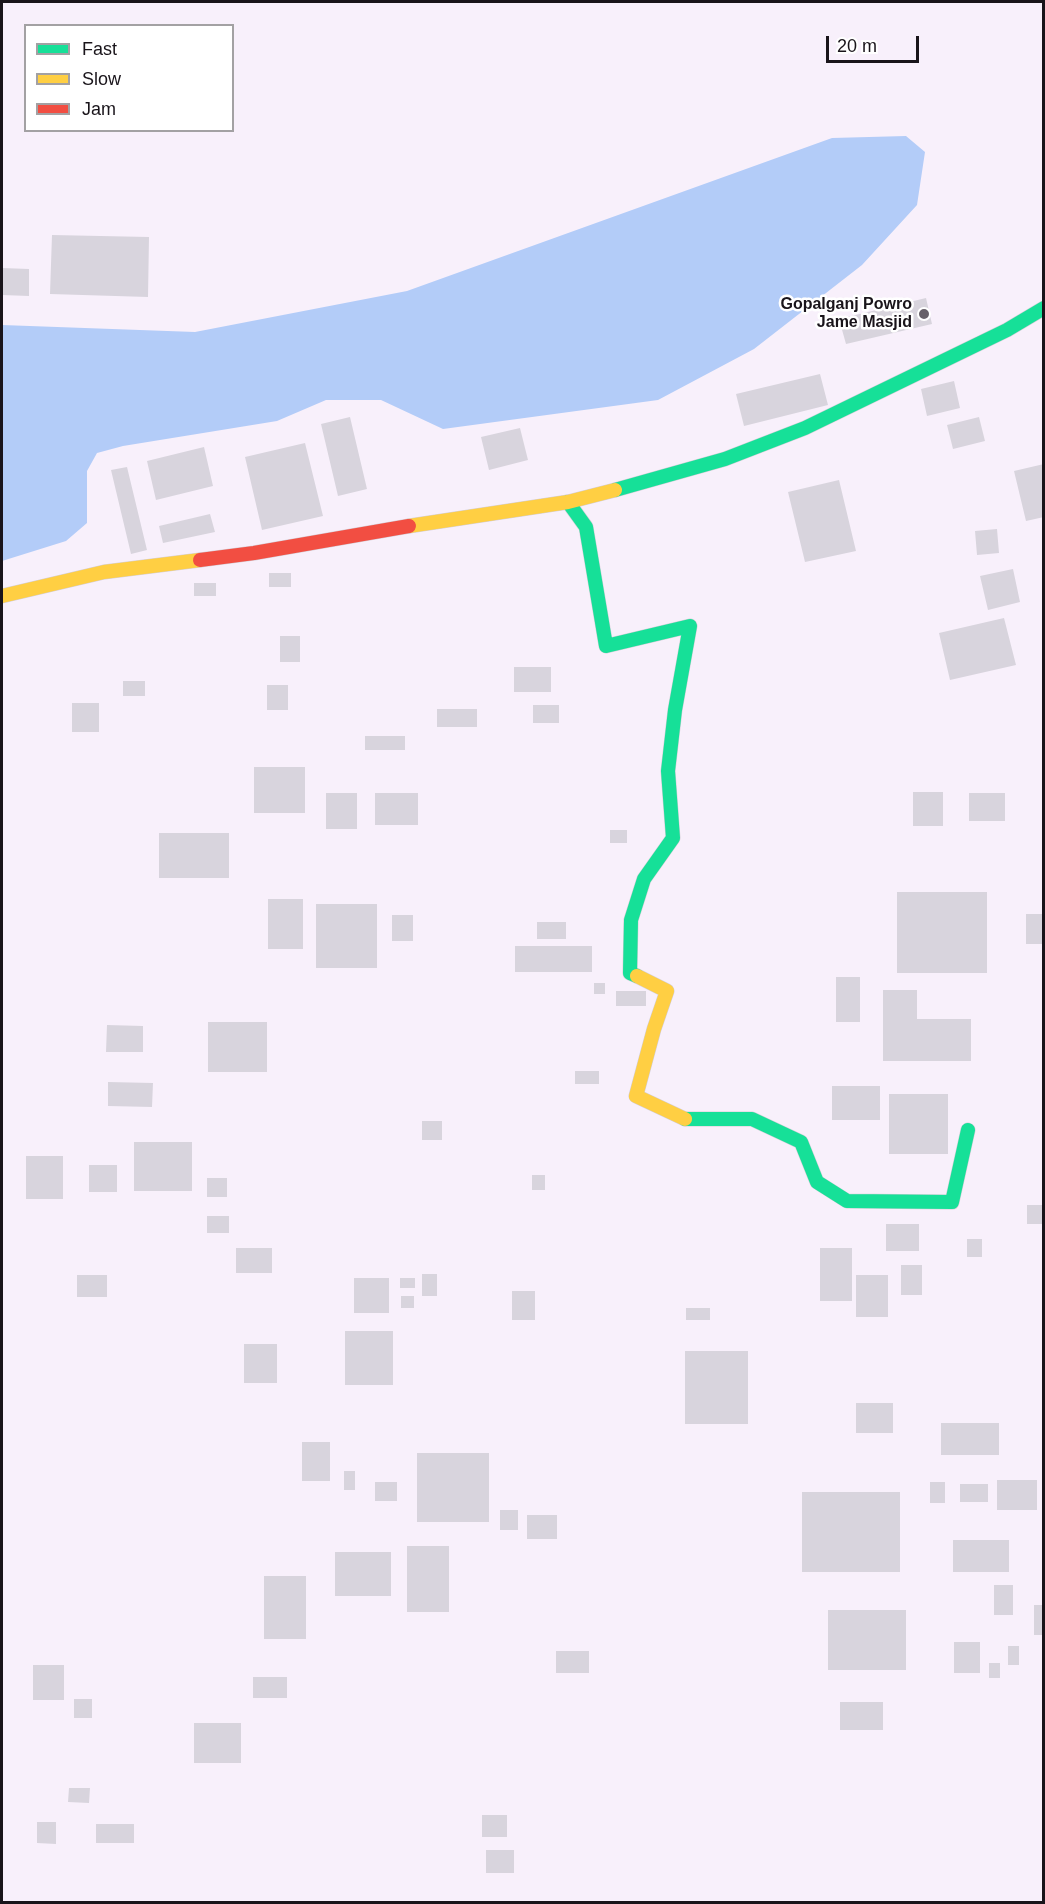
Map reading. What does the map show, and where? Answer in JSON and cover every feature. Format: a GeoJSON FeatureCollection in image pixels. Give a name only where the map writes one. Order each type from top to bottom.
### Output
{"type":"FeatureCollection","features":[{"type":"Feature","properties":{"kind":"street"},"geometry":{"type":"LineString","coordinates":[[2,596],[105,572],[254,553],[359,534],[568,502],[725,459],[805,428],[1007,330],[1044,308]]}},
{"type":"Feature","properties":{"kind":"street"},"geometry":{"type":"LineString","coordinates":[[568,502],[586,527],[606,646],[690,626],[675,710],[668,771],[673,838],[644,879],[631,921],[630,973],[667,992],[654,1029],[636,1096],[686,1119],[752,1119],[801,1142],[818,1182],[847,1201],[952,1202],[968,1130]]}},
{"type":"Feature","properties":{"kind":"water"},"geometry":{"type":"Polygon","coordinates":[[[906,136],[925,152],[917,205],[862,265],[754,349],[658,400],[443,429],[381,400],[326,400],[277,421],[123,446],[97,453],[87,471],[87,523],[66,541],[2,561],[2,325],[195,332],[407,291],[832,138],[906,136]]]}},
{"type":"Feature","properties":{"kind":"building"},"geometry":{"type":"Polygon","coordinates":[[[52,235],[149,237],[148,297],[50,294],[52,235]]]}},
{"type":"Feature","properties":{"kind":"building"},"geometry":{"type":"Polygon","coordinates":[[[2,268],[29,269],[29,296],[2,295],[2,268]]]}},
{"type":"Feature","properties":{"kind":"building"},"geometry":{"type":"Polygon","coordinates":[[[926,298],[932,324],[846,344],[839,319],[926,298]]]}},
{"type":"Feature","properties":{"kind":"building"},"geometry":{"type":"Polygon","coordinates":[[[820,374],[828,405],[744,426],[736,394],[820,374]]]}},
{"type":"Feature","properties":{"kind":"building"},"geometry":{"type":"Polygon","coordinates":[[[954,381],[960,408],[927,416],[921,389],[954,381]]]}},
{"type":"Feature","properties":{"kind":"building"},"geometry":{"type":"Polygon","coordinates":[[[350,417],[367,489],[338,496],[321,424],[350,417]]]}},
{"type":"Feature","properties":{"kind":"building"},"geometry":{"type":"Polygon","coordinates":[[[979,417],[985,441],[953,449],[947,425],[979,417]]]}},
{"type":"Feature","properties":{"kind":"building"},"geometry":{"type":"Polygon","coordinates":[[[520,428],[528,460],[489,470],[481,437],[520,428]]]}},
{"type":"Feature","properties":{"kind":"building"},"geometry":{"type":"Polygon","coordinates":[[[305,443],[323,516],[262,530],[245,457],[305,443]]]}},
{"type":"Feature","properties":{"kind":"building"},"geometry":{"type":"Polygon","coordinates":[[[204,447],[213,486],[156,500],[147,461],[204,447]]]}},
{"type":"Feature","properties":{"kind":"building"},"geometry":{"type":"Polygon","coordinates":[[[1044,464],[1044,517],[1026,521],[1014,471],[1044,464]]]}},
{"type":"Feature","properties":{"kind":"building"},"geometry":{"type":"Polygon","coordinates":[[[127,467],[147,550],[131,554],[111,470],[127,467]]]}},
{"type":"Feature","properties":{"kind":"building"},"geometry":{"type":"Polygon","coordinates":[[[839,480],[856,551],[805,562],[788,492],[839,480]]]}},
{"type":"Feature","properties":{"kind":"building"},"geometry":{"type":"Polygon","coordinates":[[[210,514],[215,532],[163,543],[159,526],[210,514]]]}},
{"type":"Feature","properties":{"kind":"building"},"geometry":{"type":"Polygon","coordinates":[[[997,529],[999,553],[977,555],[975,531],[997,529]]]}},
{"type":"Feature","properties":{"kind":"building"},"geometry":{"type":"Polygon","coordinates":[[[1013,569],[1020,602],[988,610],[980,576],[1013,569]]]}},
{"type":"Feature","properties":{"kind":"building"},"geometry":{"type":"Polygon","coordinates":[[[269,573],[291,573],[291,587],[269,587],[269,573]]]}},
{"type":"Feature","properties":{"kind":"building"},"geometry":{"type":"Polygon","coordinates":[[[194,583],[216,583],[216,596],[194,596],[194,583]]]}},
{"type":"Feature","properties":{"kind":"building"},"geometry":{"type":"Polygon","coordinates":[[[1004,618],[1016,665],[950,680],[939,633],[1004,618]]]}},
{"type":"Feature","properties":{"kind":"building"},"geometry":{"type":"Polygon","coordinates":[[[280,636],[300,636],[300,662],[280,662],[280,636]]]}},
{"type":"Feature","properties":{"kind":"building"},"geometry":{"type":"Polygon","coordinates":[[[514,667],[551,667],[551,692],[514,692],[514,667]]]}},
{"type":"Feature","properties":{"kind":"building"},"geometry":{"type":"Polygon","coordinates":[[[123,681],[145,681],[145,696],[123,696],[123,681]]]}},
{"type":"Feature","properties":{"kind":"building"},"geometry":{"type":"Polygon","coordinates":[[[267,685],[288,685],[288,710],[267,710],[267,685]]]}},
{"type":"Feature","properties":{"kind":"building"},"geometry":{"type":"Polygon","coordinates":[[[72,703],[99,703],[99,732],[72,732],[72,703]]]}},
{"type":"Feature","properties":{"kind":"building"},"geometry":{"type":"Polygon","coordinates":[[[533,705],[559,705],[559,723],[533,723],[533,705]]]}},
{"type":"Feature","properties":{"kind":"building"},"geometry":{"type":"Polygon","coordinates":[[[437,709],[477,709],[477,727],[437,727],[437,709]]]}},
{"type":"Feature","properties":{"kind":"building"},"geometry":{"type":"Polygon","coordinates":[[[365,736],[405,736],[405,750],[365,750],[365,736]]]}},
{"type":"Feature","properties":{"kind":"building"},"geometry":{"type":"Polygon","coordinates":[[[254,767],[305,767],[305,813],[254,813],[254,767]]]}},
{"type":"Feature","properties":{"kind":"building"},"geometry":{"type":"Polygon","coordinates":[[[913,792],[943,792],[943,826],[913,826],[913,792]]]}},
{"type":"Feature","properties":{"kind":"building"},"geometry":{"type":"Polygon","coordinates":[[[326,793],[357,793],[357,829],[326,829],[326,793]]]}},
{"type":"Feature","properties":{"kind":"building"},"geometry":{"type":"Polygon","coordinates":[[[375,793],[418,793],[418,825],[375,825],[375,793]]]}},
{"type":"Feature","properties":{"kind":"building"},"geometry":{"type":"Polygon","coordinates":[[[969,793],[1005,793],[1005,821],[969,821],[969,793]]]}},
{"type":"Feature","properties":{"kind":"building"},"geometry":{"type":"Polygon","coordinates":[[[610,830],[627,830],[627,843],[610,843],[610,830]]]}},
{"type":"Feature","properties":{"kind":"building"},"geometry":{"type":"Polygon","coordinates":[[[159,833],[229,833],[229,878],[159,878],[159,833]]]}},
{"type":"Feature","properties":{"kind":"building"},"geometry":{"type":"Polygon","coordinates":[[[897,892],[987,892],[987,973],[897,973],[897,892]]]}},
{"type":"Feature","properties":{"kind":"building"},"geometry":{"type":"Polygon","coordinates":[[[268,899],[303,899],[303,949],[268,949],[268,899]]]}},
{"type":"Feature","properties":{"kind":"building"},"geometry":{"type":"Polygon","coordinates":[[[316,904],[377,904],[377,968],[316,968],[316,904]]]}},
{"type":"Feature","properties":{"kind":"building"},"geometry":{"type":"Polygon","coordinates":[[[1026,914],[1044,914],[1044,944],[1026,944],[1026,914]]]}},
{"type":"Feature","properties":{"kind":"building"},"geometry":{"type":"Polygon","coordinates":[[[392,915],[413,915],[413,941],[392,941],[392,915]]]}},
{"type":"Feature","properties":{"kind":"building"},"geometry":{"type":"Polygon","coordinates":[[[537,922],[566,922],[566,939],[537,939],[537,922]]]}},
{"type":"Feature","properties":{"kind":"building"},"geometry":{"type":"Polygon","coordinates":[[[515,946],[592,946],[592,972],[515,972],[515,946]]]}},
{"type":"Feature","properties":{"kind":"building"},"geometry":{"type":"Polygon","coordinates":[[[836,977],[860,977],[860,1022],[836,1022],[836,977]]]}},
{"type":"Feature","properties":{"kind":"building"},"geometry":{"type":"Polygon","coordinates":[[[594,983],[605,983],[605,994],[594,994],[594,983]]]}},
{"type":"Feature","properties":{"kind":"building"},"geometry":{"type":"Polygon","coordinates":[[[883,990],[917,990],[917,1019],[971,1019],[971,1061],[883,1061],[883,990]]]}},
{"type":"Feature","properties":{"kind":"building"},"geometry":{"type":"Polygon","coordinates":[[[616,991],[646,991],[646,1006],[616,1006],[616,991]]]}},
{"type":"Feature","properties":{"kind":"building"},"geometry":{"type":"Polygon","coordinates":[[[208,1022],[267,1022],[267,1072],[208,1072],[208,1022]]]}},
{"type":"Feature","properties":{"kind":"building"},"geometry":{"type":"Polygon","coordinates":[[[107,1025],[143,1026],[143,1052],[106,1052],[107,1025]]]}},
{"type":"Feature","properties":{"kind":"building"},"geometry":{"type":"Polygon","coordinates":[[[575,1071],[599,1071],[599,1084],[575,1084],[575,1071]]]}},
{"type":"Feature","properties":{"kind":"building"},"geometry":{"type":"Polygon","coordinates":[[[108,1082],[153,1083],[152,1107],[108,1106],[108,1082]]]}},
{"type":"Feature","properties":{"kind":"building"},"geometry":{"type":"Polygon","coordinates":[[[832,1086],[880,1086],[880,1120],[832,1120],[832,1086]]]}},
{"type":"Feature","properties":{"kind":"building"},"geometry":{"type":"Polygon","coordinates":[[[889,1094],[948,1094],[948,1154],[889,1154],[889,1094]]]}},
{"type":"Feature","properties":{"kind":"building"},"geometry":{"type":"Polygon","coordinates":[[[422,1121],[442,1121],[442,1140],[422,1140],[422,1121]]]}},
{"type":"Feature","properties":{"kind":"building"},"geometry":{"type":"Polygon","coordinates":[[[134,1142],[192,1142],[192,1191],[134,1191],[134,1142]]]}},
{"type":"Feature","properties":{"kind":"building"},"geometry":{"type":"Polygon","coordinates":[[[26,1156],[63,1156],[63,1199],[26,1199],[26,1156]]]}},
{"type":"Feature","properties":{"kind":"building"},"geometry":{"type":"Polygon","coordinates":[[[89,1165],[117,1165],[117,1192],[89,1192],[89,1165]]]}},
{"type":"Feature","properties":{"kind":"building"},"geometry":{"type":"Polygon","coordinates":[[[532,1175],[545,1175],[545,1190],[532,1190],[532,1175]]]}},
{"type":"Feature","properties":{"kind":"building"},"geometry":{"type":"Polygon","coordinates":[[[207,1178],[227,1178],[227,1197],[207,1197],[207,1178]]]}},
{"type":"Feature","properties":{"kind":"building"},"geometry":{"type":"Polygon","coordinates":[[[1027,1205],[1044,1205],[1044,1224],[1027,1224],[1027,1205]]]}},
{"type":"Feature","properties":{"kind":"building"},"geometry":{"type":"Polygon","coordinates":[[[207,1216],[229,1216],[229,1233],[207,1233],[207,1216]]]}},
{"type":"Feature","properties":{"kind":"building"},"geometry":{"type":"Polygon","coordinates":[[[886,1224],[919,1224],[919,1251],[886,1251],[886,1224]]]}},
{"type":"Feature","properties":{"kind":"building"},"geometry":{"type":"Polygon","coordinates":[[[967,1239],[982,1239],[982,1257],[967,1257],[967,1239]]]}},
{"type":"Feature","properties":{"kind":"building"},"geometry":{"type":"Polygon","coordinates":[[[236,1248],[272,1248],[272,1273],[236,1273],[236,1248]]]}},
{"type":"Feature","properties":{"kind":"building"},"geometry":{"type":"Polygon","coordinates":[[[820,1248],[852,1248],[852,1301],[820,1301],[820,1248]]]}},
{"type":"Feature","properties":{"kind":"building"},"geometry":{"type":"Polygon","coordinates":[[[901,1265],[922,1265],[922,1295],[901,1295],[901,1265]]]}},
{"type":"Feature","properties":{"kind":"building"},"geometry":{"type":"Polygon","coordinates":[[[422,1274],[437,1274],[437,1296],[422,1296],[422,1274]]]}},
{"type":"Feature","properties":{"kind":"building"},"geometry":{"type":"Polygon","coordinates":[[[77,1275],[107,1275],[107,1297],[77,1297],[77,1275]]]}},
{"type":"Feature","properties":{"kind":"building"},"geometry":{"type":"Polygon","coordinates":[[[856,1275],[888,1275],[888,1317],[856,1317],[856,1275]]]}},
{"type":"Feature","properties":{"kind":"building"},"geometry":{"type":"Polygon","coordinates":[[[354,1278],[389,1278],[389,1313],[354,1313],[354,1278]]]}},
{"type":"Feature","properties":{"kind":"building"},"geometry":{"type":"Polygon","coordinates":[[[400,1278],[415,1278],[415,1288],[400,1288],[400,1278]]]}},
{"type":"Feature","properties":{"kind":"building"},"geometry":{"type":"Polygon","coordinates":[[[512,1291],[535,1291],[535,1320],[512,1320],[512,1291]]]}},
{"type":"Feature","properties":{"kind":"building"},"geometry":{"type":"Polygon","coordinates":[[[401,1296],[414,1296],[414,1308],[401,1308],[401,1296]]]}},
{"type":"Feature","properties":{"kind":"building"},"geometry":{"type":"Polygon","coordinates":[[[686,1308],[710,1308],[710,1320],[686,1320],[686,1308]]]}},
{"type":"Feature","properties":{"kind":"building"},"geometry":{"type":"Polygon","coordinates":[[[345,1331],[393,1331],[393,1385],[345,1385],[345,1331]]]}},
{"type":"Feature","properties":{"kind":"building"},"geometry":{"type":"Polygon","coordinates":[[[244,1344],[277,1344],[277,1383],[244,1383],[244,1344]]]}},
{"type":"Feature","properties":{"kind":"building"},"geometry":{"type":"Polygon","coordinates":[[[685,1351],[748,1351],[748,1424],[685,1424],[685,1351]]]}},
{"type":"Feature","properties":{"kind":"building"},"geometry":{"type":"Polygon","coordinates":[[[856,1403],[893,1403],[893,1433],[856,1433],[856,1403]]]}},
{"type":"Feature","properties":{"kind":"building"},"geometry":{"type":"Polygon","coordinates":[[[941,1423],[999,1423],[999,1455],[941,1455],[941,1423]]]}},
{"type":"Feature","properties":{"kind":"building"},"geometry":{"type":"Polygon","coordinates":[[[302,1442],[330,1442],[330,1481],[302,1481],[302,1442]]]}},
{"type":"Feature","properties":{"kind":"building"},"geometry":{"type":"Polygon","coordinates":[[[417,1453],[489,1453],[489,1522],[417,1522],[417,1453]]]}},
{"type":"Feature","properties":{"kind":"building"},"geometry":{"type":"Polygon","coordinates":[[[344,1471],[355,1471],[355,1490],[344,1490],[344,1471]]]}},
{"type":"Feature","properties":{"kind":"building"},"geometry":{"type":"Polygon","coordinates":[[[997,1480],[1037,1480],[1037,1510],[997,1510],[997,1480]]]}},
{"type":"Feature","properties":{"kind":"building"},"geometry":{"type":"Polygon","coordinates":[[[375,1482],[397,1482],[397,1501],[375,1501],[375,1482]]]}},
{"type":"Feature","properties":{"kind":"building"},"geometry":{"type":"Polygon","coordinates":[[[930,1482],[945,1482],[945,1503],[930,1503],[930,1482]]]}},
{"type":"Feature","properties":{"kind":"building"},"geometry":{"type":"Polygon","coordinates":[[[960,1484],[988,1484],[988,1502],[960,1502],[960,1484]]]}},
{"type":"Feature","properties":{"kind":"building"},"geometry":{"type":"Polygon","coordinates":[[[802,1492],[900,1492],[900,1572],[802,1572],[802,1492]]]}},
{"type":"Feature","properties":{"kind":"building"},"geometry":{"type":"Polygon","coordinates":[[[500,1510],[518,1510],[518,1530],[500,1530],[500,1510]]]}},
{"type":"Feature","properties":{"kind":"building"},"geometry":{"type":"Polygon","coordinates":[[[527,1515],[557,1515],[557,1539],[527,1539],[527,1515]]]}},
{"type":"Feature","properties":{"kind":"building"},"geometry":{"type":"Polygon","coordinates":[[[953,1540],[1009,1540],[1009,1572],[953,1572],[953,1540]]]}},
{"type":"Feature","properties":{"kind":"building"},"geometry":{"type":"Polygon","coordinates":[[[407,1546],[449,1546],[449,1612],[407,1612],[407,1546]]]}},
{"type":"Feature","properties":{"kind":"building"},"geometry":{"type":"Polygon","coordinates":[[[335,1552],[391,1552],[391,1596],[335,1596],[335,1552]]]}},
{"type":"Feature","properties":{"kind":"building"},"geometry":{"type":"Polygon","coordinates":[[[264,1576],[306,1576],[306,1639],[264,1639],[264,1576]]]}},
{"type":"Feature","properties":{"kind":"building"},"geometry":{"type":"Polygon","coordinates":[[[994,1585],[1013,1585],[1013,1615],[994,1615],[994,1585]]]}},
{"type":"Feature","properties":{"kind":"building"},"geometry":{"type":"Polygon","coordinates":[[[1034,1605],[1044,1605],[1044,1635],[1034,1635],[1034,1605]]]}},
{"type":"Feature","properties":{"kind":"building"},"geometry":{"type":"Polygon","coordinates":[[[828,1610],[906,1610],[906,1670],[828,1670],[828,1610]]]}},
{"type":"Feature","properties":{"kind":"building"},"geometry":{"type":"Polygon","coordinates":[[[954,1642],[980,1642],[980,1673],[954,1673],[954,1642]]]}},
{"type":"Feature","properties":{"kind":"building"},"geometry":{"type":"Polygon","coordinates":[[[1008,1646],[1019,1646],[1019,1665],[1008,1665],[1008,1646]]]}},
{"type":"Feature","properties":{"kind":"building"},"geometry":{"type":"Polygon","coordinates":[[[556,1651],[589,1651],[589,1673],[556,1673],[556,1651]]]}},
{"type":"Feature","properties":{"kind":"building"},"geometry":{"type":"Polygon","coordinates":[[[989,1663],[1000,1663],[1000,1678],[989,1678],[989,1663]]]}},
{"type":"Feature","properties":{"kind":"building"},"geometry":{"type":"Polygon","coordinates":[[[33,1665],[64,1665],[64,1700],[33,1700],[33,1665]]]}},
{"type":"Feature","properties":{"kind":"building"},"geometry":{"type":"Polygon","coordinates":[[[253,1677],[287,1677],[287,1698],[253,1698],[253,1677]]]}},
{"type":"Feature","properties":{"kind":"building"},"geometry":{"type":"Polygon","coordinates":[[[74,1699],[92,1699],[92,1718],[74,1718],[74,1699]]]}},
{"type":"Feature","properties":{"kind":"building"},"geometry":{"type":"Polygon","coordinates":[[[840,1702],[883,1702],[883,1730],[840,1730],[840,1702]]]}},
{"type":"Feature","properties":{"kind":"building"},"geometry":{"type":"Polygon","coordinates":[[[194,1723],[241,1723],[241,1763],[194,1763],[194,1723]]]}},
{"type":"Feature","properties":{"kind":"building"},"geometry":{"type":"Polygon","coordinates":[[[69,1788],[90,1788],[89,1803],[68,1802],[69,1788]]]}},
{"type":"Feature","properties":{"kind":"building"},"geometry":{"type":"Polygon","coordinates":[[[482,1815],[507,1815],[507,1837],[482,1837],[482,1815]]]}},
{"type":"Feature","properties":{"kind":"building"},"geometry":{"type":"Polygon","coordinates":[[[37,1822],[56,1822],[56,1844],[37,1843],[37,1822]]]}},
{"type":"Feature","properties":{"kind":"building"},"geometry":{"type":"Polygon","coordinates":[[[96,1824],[134,1824],[134,1843],[96,1843],[96,1824]]]}},
{"type":"Feature","properties":{"kind":"building"},"geometry":{"type":"Polygon","coordinates":[[[486,1850],[514,1850],[514,1873],[486,1873],[486,1850]]]}},
{"type":"Feature","properties":{"kind":"traffic: fast"},"geometry":{"type":"LineString","coordinates":[[615,490],[725,459],[805,428],[1007,330],[1044,308]]}},
{"type":"Feature","properties":{"kind":"traffic: fast"},"geometry":{"type":"LineString","coordinates":[[568,502],[586,527],[606,646],[690,626],[675,710],[668,771],[673,838],[644,879],[631,920],[630,973],[637,976]]}},
{"type":"Feature","properties":{"kind":"traffic: fast"},"geometry":{"type":"LineString","coordinates":[[685,1119],[752,1119],[801,1142],[817,1182],[847,1201],[952,1202],[968,1130]]}},
{"type":"Feature","properties":{"kind":"traffic: slow"},"geometry":{"type":"LineString","coordinates":[[409,526],[568,502],[615,490]]}},
{"type":"Feature","properties":{"kind":"traffic: slow"},"geometry":{"type":"LineString","coordinates":[[2,596],[104,572],[200,560]]}},
{"type":"Feature","properties":{"kind":"traffic: slow"},"geometry":{"type":"LineString","coordinates":[[637,976],[667,991],[636,1096],[685,1119]]}},
{"type":"Feature","properties":{"kind":"traffic: jam"},"geometry":{"type":"LineString","coordinates":[[200,560],[409,526]]}},
{"type":"Feature","properties":{"kind":"place","name":"Gopalganj Powro Jame Masjid"},"geometry":{"type":"Point","coordinates":[924,314]}}]}
